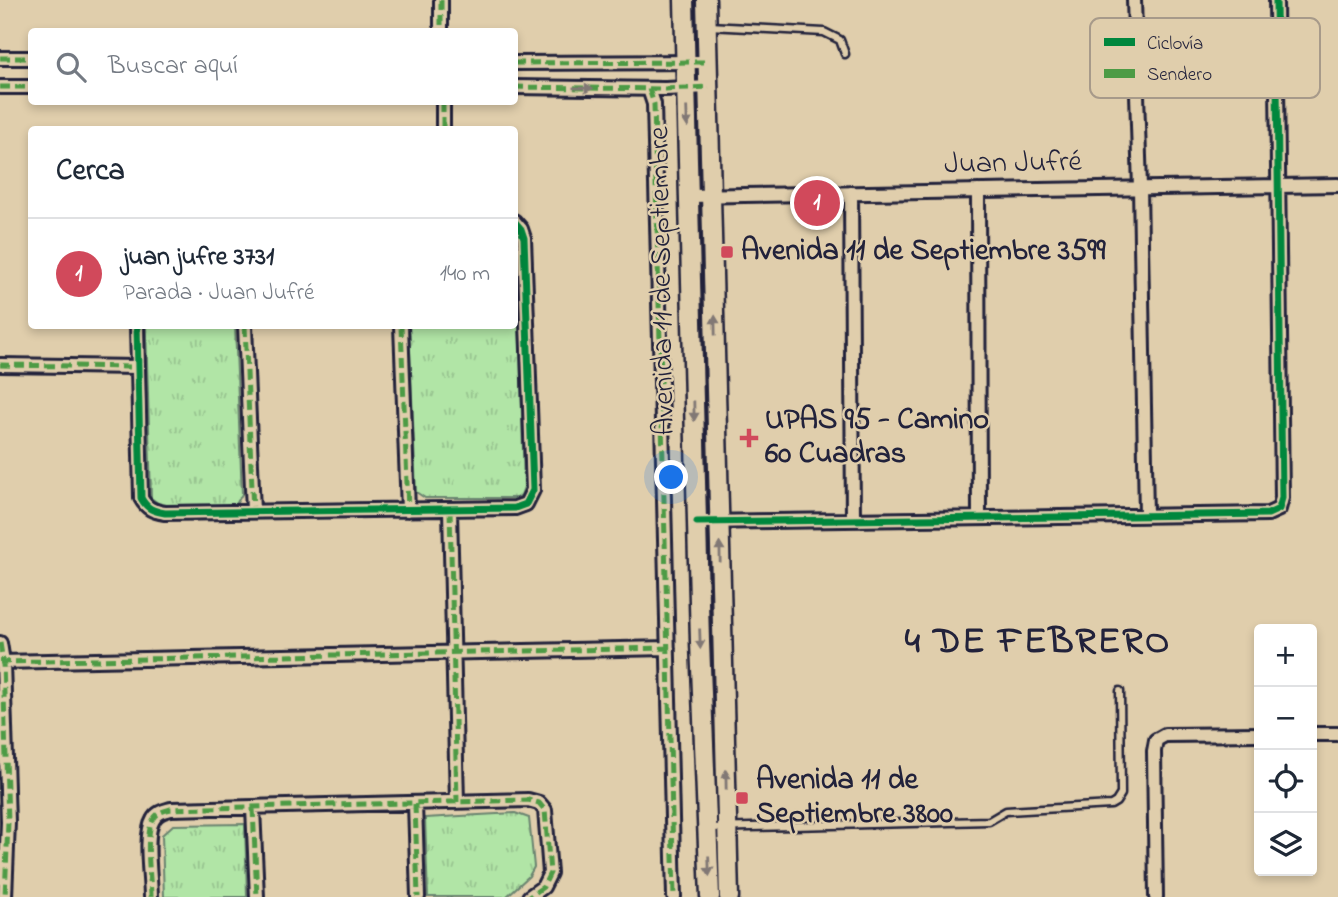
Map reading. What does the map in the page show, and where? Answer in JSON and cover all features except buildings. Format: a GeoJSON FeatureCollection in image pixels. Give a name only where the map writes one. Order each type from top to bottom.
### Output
{"type":"FeatureCollection","features":[{"type":"Feature","properties":{"kind":"main road","name":"Avenida 11 de Septiembre"},"geometry":{"type":"LineString","coordinates":[[684,0],[697,522],[710,897]]}},
{"type":"Feature","properties":{"kind":"main road","name":"Avenida 11 de Septiembre"},"geometry":{"type":"LineString","coordinates":[[706,0],[729,897]]}},
{"type":"Feature","properties":{"kind":"street"},"geometry":{"type":"LineString","coordinates":[[440,0],[441,28]]}},
{"type":"Feature","properties":{"kind":"street"},"geometry":{"type":"LineString","coordinates":[[1134,0],[1135,18]]}},
{"type":"Feature","properties":{"kind":"street"},"geometry":{"type":"LineString","coordinates":[[1276,0],[1276,18]]}},
{"type":"Feature","properties":{"kind":"street"},"geometry":{"type":"LineString","coordinates":[[0,58],[28,58]]}},
{"type":"Feature","properties":{"kind":"street"},"geometry":{"type":"LineString","coordinates":[[518,63],[708,62]]}},
{"type":"Feature","properties":{"kind":"street"},"geometry":{"type":"LineString","coordinates":[[0,87],[28,87]]}},
{"type":"Feature","properties":{"kind":"street"},"geometry":{"type":"LineString","coordinates":[[518,87],[709,87]]}},
{"type":"Feature","properties":{"kind":"street"},"geometry":{"type":"LineString","coordinates":[[649,89],[654,104],[674,897]]}},
{"type":"Feature","properties":{"kind":"street"},"geometry":{"type":"LineString","coordinates":[[1137,98],[1146,515]]}},
{"type":"Feature","properties":{"kind":"street"},"geometry":{"type":"LineString","coordinates":[[697,522],[1268,514],[1279,509],[1283,498],[1278,98]]}},
{"type":"Feature","properties":{"kind":"street"},"geometry":{"type":"LineString","coordinates":[[443,105],[443,126]]}},
{"type":"Feature","properties":{"kind":"street","name":"Juan Jufré"},"geometry":{"type":"LineString","coordinates":[[689,196],[1338,185]]}},
{"type":"Feature","properties":{"kind":"street"},"geometry":{"type":"LineString","coordinates":[[978,191],[979,518]]}},
{"type":"Feature","properties":{"kind":"street"},"geometry":{"type":"LineString","coordinates":[[851,193],[853,520]]}},
{"type":"Feature","properties":{"kind":"street"},"geometry":{"type":"LineString","coordinates":[[137,329],[141,498],[153,511],[515,508],[526,504],[533,490],[524,238],[518,225]]}},
{"type":"Feature","properties":{"kind":"street"},"geometry":{"type":"LineString","coordinates":[[245,329],[253,511]]}},
{"type":"Feature","properties":{"kind":"street"},"geometry":{"type":"LineString","coordinates":[[401,329],[408,510]]}},
{"type":"Feature","properties":{"kind":"street"},"geometry":{"type":"LineString","coordinates":[[0,365],[138,367]]}},
{"type":"Feature","properties":{"kind":"street"},"geometry":{"type":"LineString","coordinates":[[450,510],[457,802]]}},
{"type":"Feature","properties":{"kind":"street"},"geometry":{"type":"LineString","coordinates":[[0,643],[8,822],[5,894]]}},
{"type":"Feature","properties":{"kind":"street"},"geometry":{"type":"LineString","coordinates":[[2,662],[668,648]]}},
{"type":"Feature","properties":{"kind":"street"},"geometry":{"type":"LineString","coordinates":[[1156,897],[1156,740],[1165,735],[1254,734]]}},
{"type":"Feature","properties":{"kind":"street"},"geometry":{"type":"LineString","coordinates":[[1317,734],[1338,734]]}},
{"type":"Feature","properties":{"kind":"street"},"geometry":{"type":"LineString","coordinates":[[151,897],[149,833],[152,821],[158,813],[171,809],[528,800],[539,803],[545,810],[550,873],[543,887],[528,897]]}},
{"type":"Feature","properties":{"kind":"street"},"geometry":{"type":"LineString","coordinates":[[415,804],[418,897]]}},
{"type":"Feature","properties":{"kind":"street"},"geometry":{"type":"LineString","coordinates":[[253,808],[257,897]]}},
{"type":"Feature","properties":{"kind":"street"},"geometry":{"type":"LineString","coordinates":[[0,874],[5,894]]}},
{"type":"Feature","properties":{"kind":"lane"},"geometry":{"type":"LineString","coordinates":[[707,25],[824,32],[840,40],[845,54]]}},
{"type":"Feature","properties":{"kind":"lane"},"geometry":{"type":"LineString","coordinates":[[707,828],[989,821],[1006,811],[1111,805],[1121,794],[1120,691]]}},
{"type":"Feature","properties":{"kind":"green space"},"geometry":{"type":"Polygon","coordinates":[[[518,274],[524,487],[521,495],[517,498],[425,498],[416,492],[409,329],[518,329],[518,274]]]}},
{"type":"Feature","properties":{"kind":"green space"},"geometry":{"type":"Polygon","coordinates":[[[146,329],[235,329],[242,494],[235,506],[162,506],[151,498],[146,329]]]}},
{"type":"Feature","properties":{"kind":"green space"},"geometry":{"type":"Polygon","coordinates":[[[515,813],[529,818],[534,867],[529,876],[506,897],[428,897],[425,818],[515,813]]]}},
{"type":"Feature","properties":{"kind":"green space"},"geometry":{"type":"Polygon","coordinates":[[[245,824],[247,897],[164,897],[162,835],[173,825],[245,824]]]}},
{"type":"Feature","properties":{"kind":"marked path"},"geometry":{"type":"LineString","coordinates":[[441,0],[441,28]]}},
{"type":"Feature","properties":{"kind":"marked path"},"geometry":{"type":"LineString","coordinates":[[0,58],[28,58]]}},
{"type":"Feature","properties":{"kind":"marked path"},"geometry":{"type":"LineString","coordinates":[[518,63],[708,62]]}},
{"type":"Feature","properties":{"kind":"marked path"},"geometry":{"type":"LineString","coordinates":[[0,87],[28,87]]}},
{"type":"Feature","properties":{"kind":"marked path"},"geometry":{"type":"LineString","coordinates":[[518,87],[709,87]]}},
{"type":"Feature","properties":{"kind":"marked path"},"geometry":{"type":"LineString","coordinates":[[649,89],[654,104],[674,897]]}},
{"type":"Feature","properties":{"kind":"marked path"},"geometry":{"type":"LineString","coordinates":[[443,105],[443,126]]}},
{"type":"Feature","properties":{"kind":"marked path"},"geometry":{"type":"LineString","coordinates":[[245,329],[253,511]]}},
{"type":"Feature","properties":{"kind":"marked path"},"geometry":{"type":"LineString","coordinates":[[401,329],[408,510]]}},
{"type":"Feature","properties":{"kind":"marked path"},"geometry":{"type":"LineString","coordinates":[[0,365],[138,367]]}},
{"type":"Feature","properties":{"kind":"marked path"},"geometry":{"type":"LineString","coordinates":[[450,510],[457,802]]}},
{"type":"Feature","properties":{"kind":"marked path"},"geometry":{"type":"LineString","coordinates":[[0,643],[3,662],[8,822],[5,897]]}},
{"type":"Feature","properties":{"kind":"marked path"},"geometry":{"type":"LineString","coordinates":[[0,662],[668,648]]}},
{"type":"Feature","properties":{"kind":"marked path"},"geometry":{"type":"LineString","coordinates":[[151,897],[148,846],[150,827],[157,815],[171,809],[528,800],[539,803],[545,810],[550,873],[543,887],[529,897]]}},
{"type":"Feature","properties":{"kind":"marked path"},"geometry":{"type":"LineString","coordinates":[[415,804],[418,897]]}},
{"type":"Feature","properties":{"kind":"marked path"},"geometry":{"type":"LineString","coordinates":[[253,808],[257,897]]}},
{"type":"Feature","properties":{"kind":"cycle path"},"geometry":{"type":"LineString","coordinates":[[1276,0],[1276,18]]}},
{"type":"Feature","properties":{"kind":"cycle path"},"geometry":{"type":"LineString","coordinates":[[697,522],[1268,514],[1279,509],[1282,498],[1277,98]]}},
{"type":"Feature","properties":{"kind":"cycle path"},"geometry":{"type":"LineString","coordinates":[[137,329],[141,498],[151,509],[165,513],[515,508],[526,504],[533,490],[524,238],[518,226]]}},
{"type":"Feature","properties":{"kind":"place","name":"juan jufre 3731"},"geometry":{"type":"Point","coordinates":[817,203]}},
{"type":"Feature","properties":{"kind":"place","name":"Avenida 11 de Septiembre 3599"},"geometry":{"type":"Point","coordinates":[727,252]}},
{"type":"Feature","properties":{"kind":"place","name":"UPAS 95 - Camino 60 Cuadras"},"geometry":{"type":"Point","coordinates":[749,438]}},
{"type":"Feature","properties":{"kind":"place","name":"Avenida 11 de Septiembre 3800"},"geometry":{"type":"Point","coordinates":[742,798]}},
{"type":"Feature","properties":{"kind":"district","name":"4 DE FEBRERO"},"geometry":{"type":"Point","coordinates":[1038,643]}}]}
